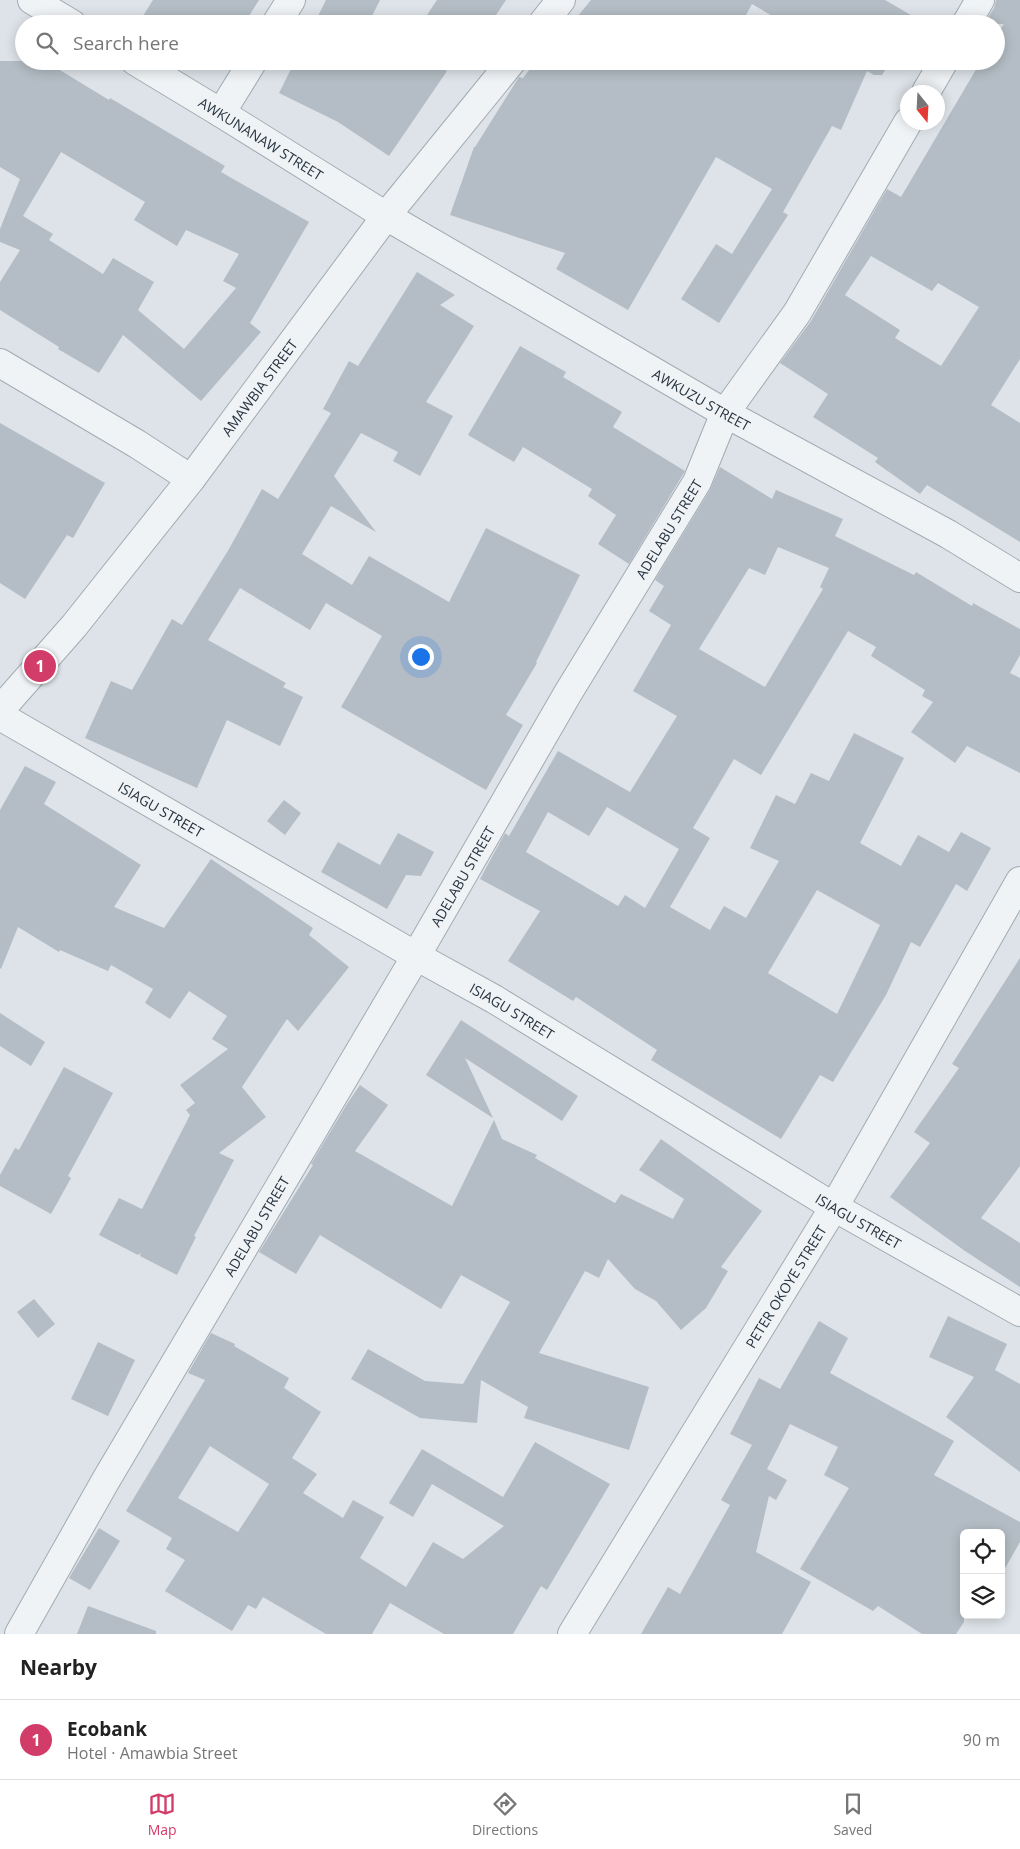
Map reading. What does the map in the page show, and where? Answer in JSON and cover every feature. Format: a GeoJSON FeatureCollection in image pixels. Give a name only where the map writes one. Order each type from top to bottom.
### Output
{"type":"FeatureCollection","features":[{"type":"Feature","properties":{"kind":"street"},"geometry":{"type":"LineString","coordinates":[[32,0],[57,15]]}},
{"type":"Feature","properties":{"kind":"street"},"geometry":{"type":"LineString","coordinates":[[282,15],[291,0]]}},
{"type":"Feature","properties":{"kind":"street"},"geometry":{"type":"LineString","coordinates":[[549,15],[561,0]]}},
{"type":"Feature","properties":{"kind":"street"},"geometry":{"type":"LineString","coordinates":[[971,15],[980,0]]}},
{"type":"Feature","properties":{"kind":"street","name":"AWKUNANAW STREET"},"geometry":{"type":"LineString","coordinates":[[150,70],[221,112],[386,216]]}},
{"type":"Feature","properties":{"kind":"street"},"geometry":{"type":"LineString","coordinates":[[221,112],[247,70]]}},
{"type":"Feature","properties":{"kind":"street","name":"AMAWBIA STREET"},"geometry":{"type":"LineString","coordinates":[[0,710],[74,626],[191,479],[386,216],[505,70]]}},
{"type":"Feature","properties":{"kind":"street"},"geometry":{"type":"LineString","coordinates":[[930,85],[939,70]]}},
{"type":"Feature","properties":{"kind":"street","name":"ADELABU STREET"},"geometry":{"type":"LineString","coordinates":[[19,1634],[106,1480],[416,956],[568,692],[697,482],[725,412],[797,313],[903,130]]}},
{"type":"Feature","properties":{"kind":"street","name":"AWKUZU STREET"},"geometry":{"type":"LineString","coordinates":[[386,216],[725,412],[948,534],[1020,578]]}},
{"type":"Feature","properties":{"kind":"street"},"geometry":{"type":"LineString","coordinates":[[0,363],[137,444],[191,479]]}},
{"type":"Feature","properties":{"kind":"street","name":"ISIAGU STREET"},"geometry":{"type":"LineString","coordinates":[[0,716],[494,999],[834,1207],[1020,1312]]}},
{"type":"Feature","properties":{"kind":"street","name":"PETER OKOYE STREET"},"geometry":{"type":"LineString","coordinates":[[572,1634],[834,1207],[1020,881]]}},
{"type":"Feature","properties":{"kind":"building"},"geometry":{"type":"Polygon","coordinates":[[[153,0],[259,0],[250,15],[144,15],[153,0]]]}},
{"type":"Feature","properties":{"kind":"building"},"geometry":{"type":"Polygon","coordinates":[[[326,0],[380,0],[372,15],[318,15],[326,0]]]}},
{"type":"Feature","properties":{"kind":"building"},"geometry":{"type":"Polygon","coordinates":[[[437,0],[506,0],[496,15],[427,15],[437,0]]]}},
{"type":"Feature","properties":{"kind":"building"},"geometry":{"type":"Polygon","coordinates":[[[591,0],[885,0],[911,15],[771,15],[752,4],[746,15],[579,15],[591,0]]]}},
{"type":"Feature","properties":{"kind":"building"},"geometry":{"type":"Polygon","coordinates":[[[996,0],[1020,0],[1020,359],[991,405],[1020,423],[1020,542],[927,485],[920,494],[875,462],[878,458],[813,417],[828,394],[780,363],[811,321],[887,189],[901,197],[940,130],[945,130],[945,122],[976,70],[1005,70],[1005,15],[990,15],[996,0]],[[871,256],[845,295],[900,330],[895,338],[941,366],[979,307],[938,283],[932,291],[871,256]]]}},
{"type":"Feature","properties":{"kind":"building"},"geometry":{"type":"Polygon","coordinates":[[[0,61],[15,61],[15,70],[60,70],[225,166],[221,172],[309,222],[250,323],[261,332],[201,401],[123,335],[99,373],[58,349],[59,347],[0,310],[0,282],[20,250],[0,242],[0,229],[20,179],[0,167],[0,61]],[[61,152],[23,216],[53,234],[49,240],[103,274],[113,258],[154,282],[138,310],[184,349],[236,288],[223,281],[239,254],[186,230],[177,246],[134,220],[145,202],[61,152]]]}},
{"type":"Feature","properties":{"kind":"building"},"geometry":{"type":"Polygon","coordinates":[[[290,70],[447,71],[389,156],[338,122],[279,93],[290,70]]]}},
{"type":"Feature","properties":{"kind":"building"},"geometry":{"type":"Polygon","coordinates":[[[529,70],[885,70],[882,75],[874,75],[867,71],[841,130],[832,126],[783,212],[788,215],[719,323],[681,299],[716,244],[732,254],[772,189],[716,157],[628,310],[556,269],[565,253],[450,215],[474,147],[519,77],[523,78],[529,70]]]}},
{"type":"Feature","properties":{"kind":"building"},"geometry":{"type":"Polygon","coordinates":[[[417,272],[455,295],[440,305],[474,326],[426,402],[453,416],[420,476],[393,461],[398,452],[361,433],[334,476],[376,532],[331,506],[302,554],[352,585],[369,556],[449,602],[486,528],[580,575],[537,663],[506,715],[523,725],[486,790],[341,707],[382,636],[326,603],[310,630],[240,588],[208,640],[286,683],[283,687],[303,697],[280,746],[227,720],[197,788],[85,738],[111,681],[132,690],[172,619],[182,625],[229,549],[262,489],[278,499],[331,413],[323,409],[349,361],[358,366],[417,272]]]}},
{"type":"Feature","properties":{"kind":"building"},"geometry":{"type":"Polygon","coordinates":[[[520,346],[566,372],[563,377],[622,412],[613,427],[685,471],[629,564],[598,544],[616,515],[588,496],[592,489],[523,447],[514,462],[468,435],[520,346]]]}},
{"type":"Feature","properties":{"kind":"building"},"geometry":{"type":"Polygon","coordinates":[[[0,423],[105,483],[73,538],[67,535],[25,599],[0,583],[0,423]]]}},
{"type":"Feature","properties":{"kind":"building"},"geometry":{"type":"Polygon","coordinates":[[[720,467],[772,499],[776,490],[843,519],[835,536],[914,575],[916,572],[972,606],[973,603],[1020,629],[1020,655],[1010,673],[1020,678],[1020,773],[967,746],[955,763],[911,732],[933,702],[922,696],[925,690],[871,656],[876,647],[848,631],[761,775],[734,759],[693,828],[710,838],[670,907],[710,930],[724,906],[746,918],[779,861],[750,848],[776,795],[795,804],[811,773],[829,781],[854,733],[904,758],[860,843],[901,866],[918,835],[949,852],[961,832],[991,848],[967,891],[956,884],[920,947],[911,942],[886,995],[833,1082],[820,1075],[781,1139],[651,1060],[657,1050],[576,997],[573,1001],[508,961],[540,911],[480,879],[505,833],[509,836],[558,751],[630,792],[677,716],[633,691],[671,625],[649,611],[664,586],[655,580],[710,490],[720,467]],[[778,547],[765,575],[749,568],[699,649],[765,687],[823,589],[820,587],[829,568],[778,547]],[[607,807],[589,836],[548,812],[526,852],[618,906],[625,895],[645,908],[679,849],[607,807]],[[817,890],[768,973],[837,1014],[880,925],[817,890]]]}},
{"type":"Feature","properties":{"kind":"building"},"geometry":{"type":"Polygon","coordinates":[[[25,766],[56,782],[44,804],[141,865],[114,907],[164,928],[211,859],[313,928],[309,935],[349,967],[298,1031],[287,1019],[242,1087],[266,1117],[219,1153],[234,1160],[194,1236],[196,1237],[177,1275],[140,1256],[141,1253],[138,1255],[99,1235],[119,1198],[142,1209],[190,1115],[186,1110],[195,1103],[180,1085],[228,1049],[212,1039],[227,1016],[189,991],[170,1019],[145,1003],[153,989],[111,965],[108,971],[60,950],[59,952],[18,927],[0,968],[0,810],[25,766]]]}},
{"type":"Feature","properties":{"kind":"building"},"geometry":{"type":"Polygon","coordinates":[[[284,800],[301,813],[285,835],[267,821],[284,800]]]}},
{"type":"Feature","properties":{"kind":"building"},"geometry":{"type":"Polygon","coordinates":[[[398,833],[434,852],[421,876],[406,875],[387,909],[321,872],[338,842],[380,865],[398,833]]]}},
{"type":"Feature","properties":{"kind":"building"},"geometry":{"type":"Polygon","coordinates":[[[1020,958],[1020,1166],[981,1218],[1020,1243],[1020,1287],[965,1251],[890,1197],[930,1143],[914,1132],[959,1068],[952,1064],[1020,958]]]}},
{"type":"Feature","properties":{"kind":"building"},"geometry":{"type":"Polygon","coordinates":[[[0,1013],[45,1042],[31,1066],[0,1046],[0,1013]]]}},
{"type":"Feature","properties":{"kind":"building"},"geometry":{"type":"Polygon","coordinates":[[[461,1020],[578,1096],[562,1121],[465,1058],[493,1118],[426,1075],[461,1020]]]}},
{"type":"Feature","properties":{"kind":"building"},"geometry":{"type":"Polygon","coordinates":[[[64,1067],[113,1093],[68,1176],[71,1178],[51,1214],[0,1186],[0,1175],[15,1148],[19,1150],[64,1067]]]}},
{"type":"Feature","properties":{"kind":"building"},"geometry":{"type":"Polygon","coordinates":[[[360,1085],[388,1105],[355,1151],[452,1206],[494,1120],[502,1139],[537,1155],[535,1158],[615,1203],[621,1194],[673,1219],[684,1199],[639,1170],[661,1139],[762,1211],[721,1267],[728,1271],[706,1308],[681,1330],[656,1301],[635,1289],[608,1259],[599,1278],[585,1271],[539,1353],[649,1387],[629,1450],[524,1418],[528,1407],[481,1380],[477,1423],[420,1418],[351,1379],[368,1349],[425,1381],[463,1384],[510,1302],[461,1275],[441,1309],[320,1235],[296,1274],[259,1252],[360,1085]]]}},
{"type":"Feature","properties":{"kind":"building"},"geometry":{"type":"Polygon","coordinates":[[[34,1299],[55,1324],[38,1338],[17,1312],[34,1299]]]}},
{"type":"Feature","properties":{"kind":"building"},"geometry":{"type":"Polygon","coordinates":[[[948,1316],[1007,1344],[995,1370],[1020,1384],[1020,1472],[946,1417],[974,1377],[929,1357],[948,1316]]]}},
{"type":"Feature","properties":{"kind":"building"},"geometry":{"type":"Polygon","coordinates":[[[819,1321],[848,1338],[830,1373],[954,1441],[934,1475],[1020,1522],[1020,1542],[1005,1568],[1005,1529],[960,1529],[960,1619],[964,1619],[964,1622],[956,1634],[922,1634],[878,1606],[873,1611],[800,1569],[849,1488],[824,1475],[838,1447],[790,1424],[767,1469],[787,1480],[776,1500],[769,1496],[756,1552],[811,1582],[782,1634],[641,1634],[668,1587],[680,1594],[730,1505],[721,1500],[752,1445],[730,1434],[759,1378],[780,1389],[819,1321]]]}},
{"type":"Feature","properties":{"kind":"building"},"geometry":{"type":"Polygon","coordinates":[[[211,1333],[235,1344],[234,1346],[289,1378],[284,1388],[321,1412],[292,1458],[317,1474],[303,1493],[343,1518],[353,1500],[384,1517],[360,1558],[406,1587],[433,1542],[463,1559],[504,1526],[432,1484],[413,1517],[389,1503],[422,1449],[503,1497],[535,1442],[610,1484],[547,1590],[541,1586],[513,1634],[444,1634],[390,1603],[372,1634],[326,1634],[263,1597],[256,1609],[248,1605],[232,1631],[165,1591],[185,1560],[166,1549],[172,1538],[126,1511],[205,1380],[188,1373],[211,1333]],[[210,1446],[178,1498],[238,1532],[269,1484],[210,1446]]]}},
{"type":"Feature","properties":{"kind":"building"},"geometry":{"type":"Polygon","coordinates":[[[98,1342],[135,1360],[108,1416],[71,1399],[98,1342]]]}},
{"type":"Feature","properties":{"kind":"building"},"geometry":{"type":"Polygon","coordinates":[[[99,1528],[120,1541],[90,1590],[69,1578],[99,1528]]]}},
{"type":"Feature","properties":{"kind":"building"},"geometry":{"type":"Polygon","coordinates":[[[88,1606],[156,1631],[156,1634],[77,1634],[88,1606]]]}},
{"type":"Feature","properties":{"kind":"place","name":"Ecobank"},"geometry":{"type":"Point","coordinates":[40,666]}}]}
